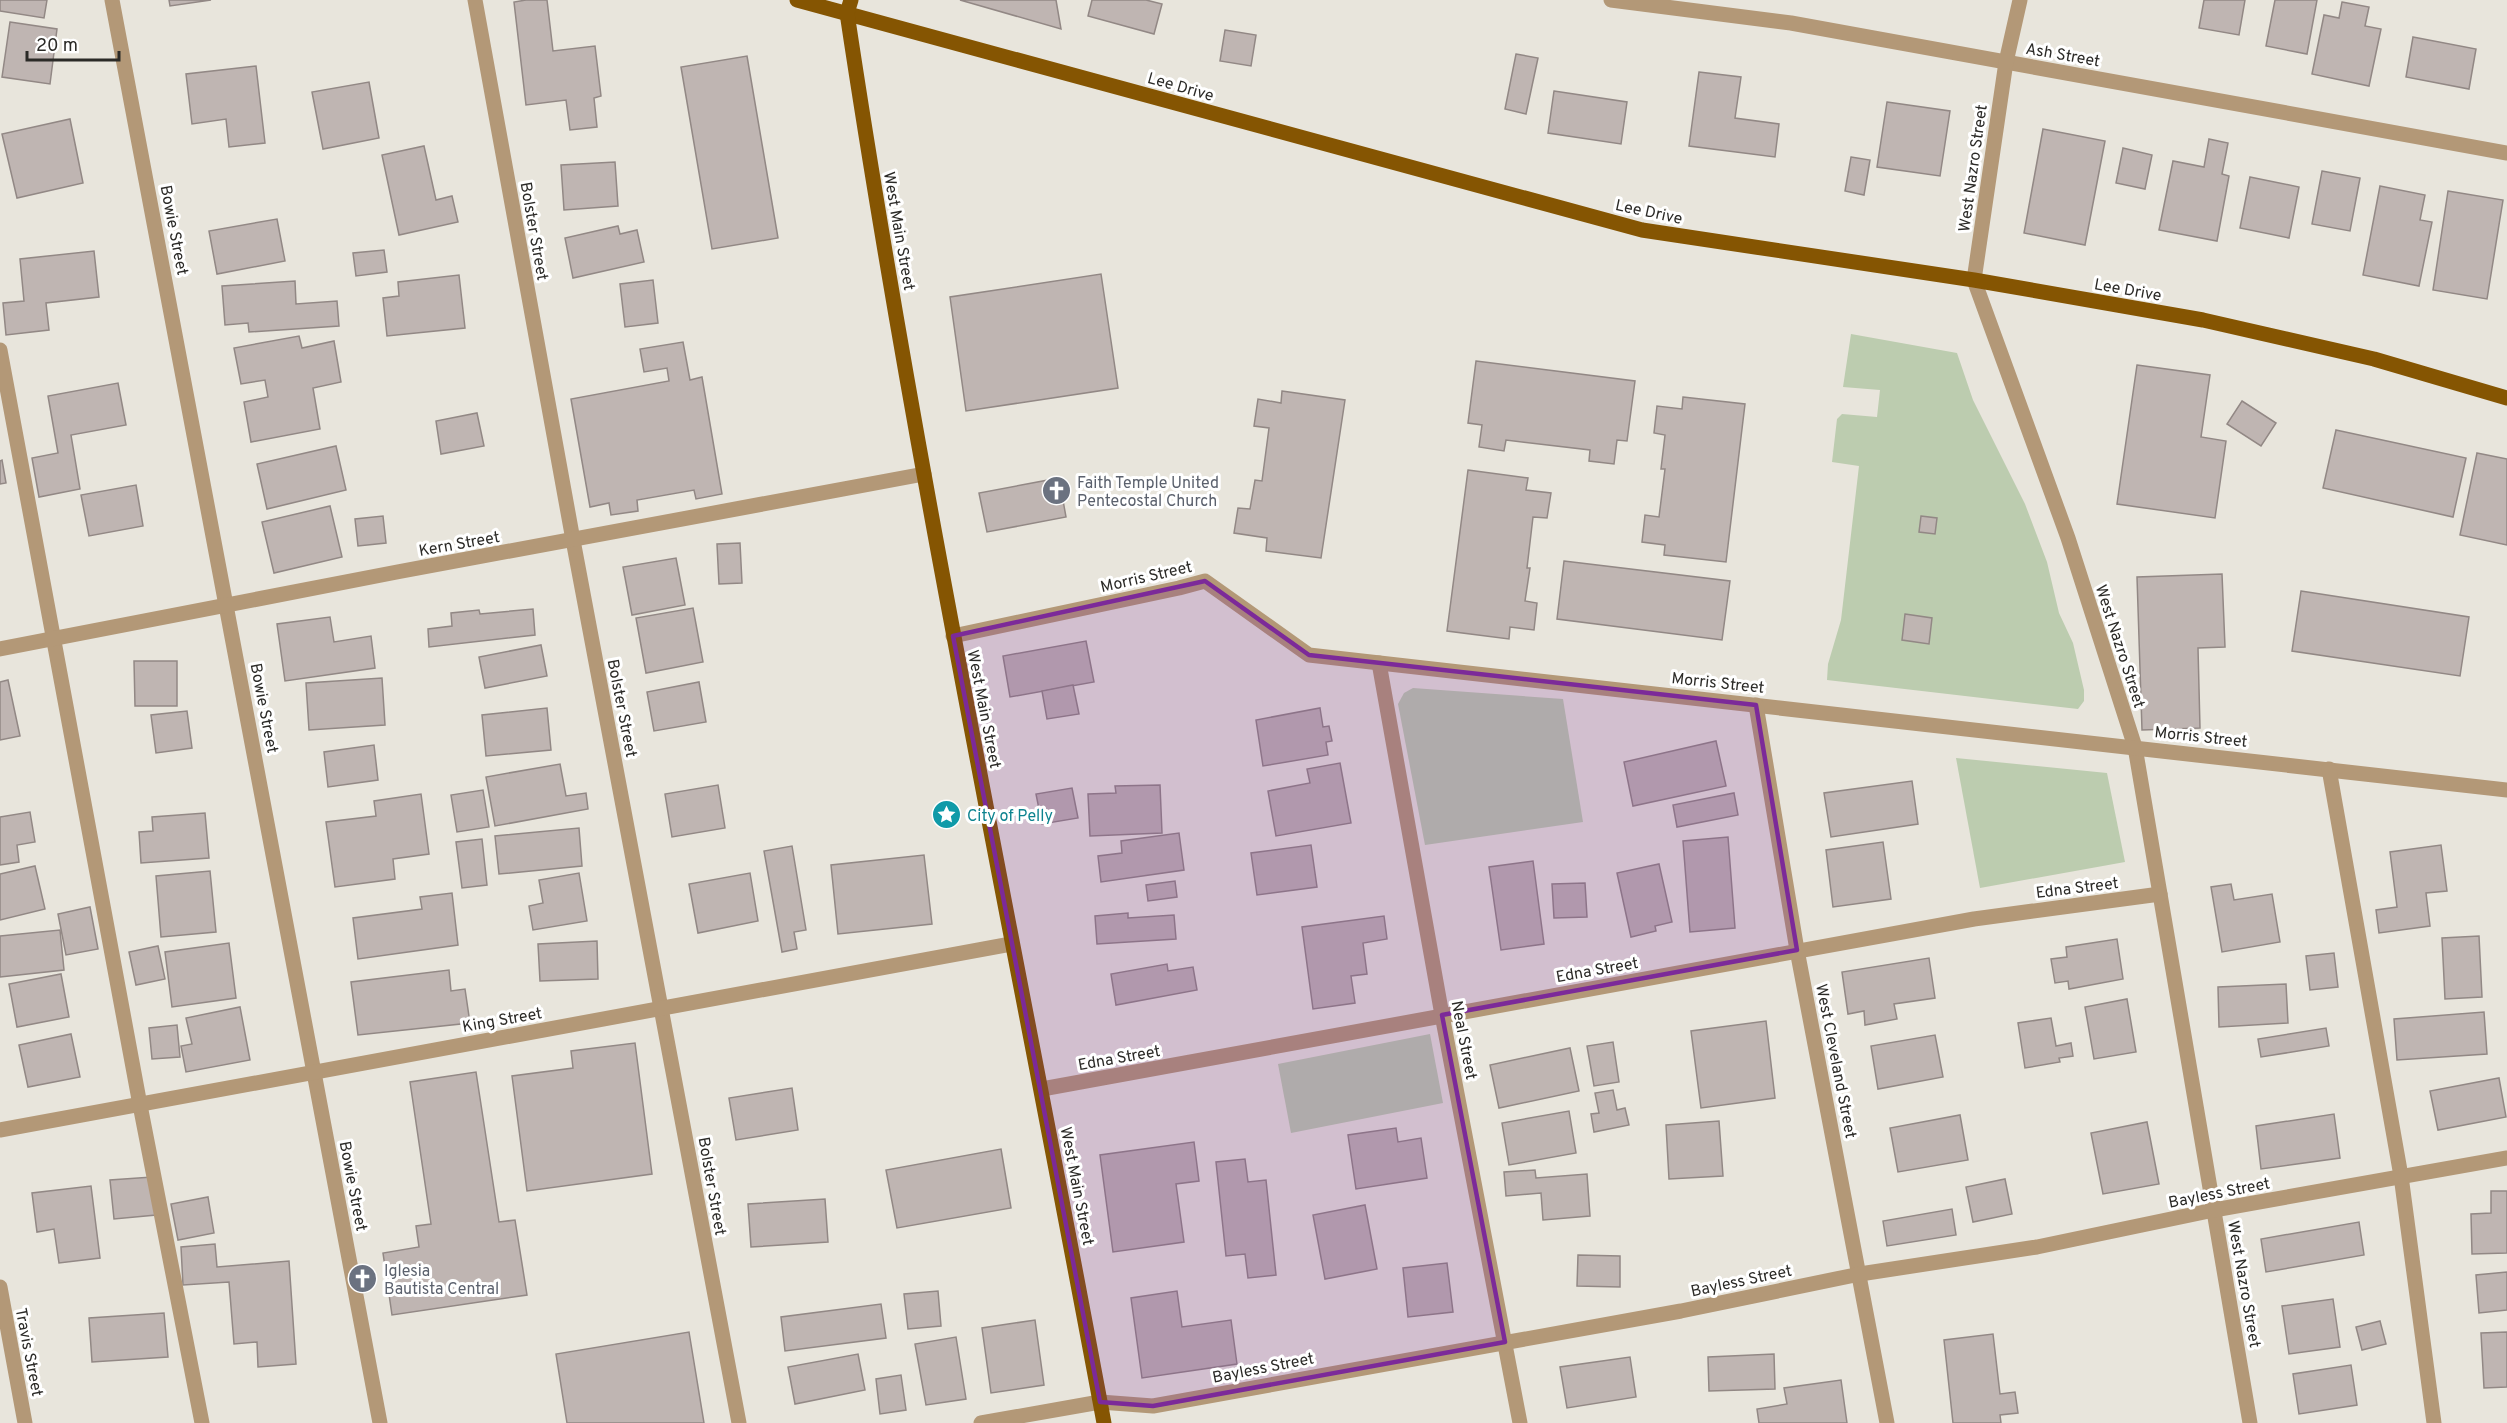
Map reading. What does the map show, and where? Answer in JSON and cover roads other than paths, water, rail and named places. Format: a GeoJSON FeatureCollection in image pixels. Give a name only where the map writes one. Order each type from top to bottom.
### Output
{"type":"FeatureCollection","features":[{"type":"Feature","properties":{"kind":"main road","name":"Lee Drive"},"geometry":{"type":"LineString","coordinates":[[796,0],[849,7],[1642,230],[1974,280],[2203,320],[2374,359],[2507,398]]}},
{"type":"Feature","properties":{"kind":"main road","name":"West Main Street"},"geometry":{"type":"LineString","coordinates":[[849,7],[876,201],[953,636],[1011,944],[1042,1089],[1104,1423]]}},
{"type":"Feature","properties":{"kind":"street","name":"Bowie Street"},"geometry":{"type":"LineString","coordinates":[[112,0],[380,1423]]}},
{"type":"Feature","properties":{"kind":"street","name":"Bolster Street"},"geometry":{"type":"LineString","coordinates":[[475,0],[573,540],[739,1423]]}},
{"type":"Feature","properties":{"kind":"street","name":"Ash Street"},"geometry":{"type":"LineString","coordinates":[[1611,0],[1791,23],[2507,153]]}},
{"type":"Feature","properties":{"kind":"street","name":"West Nazro Street"},"geometry":{"type":"LineString","coordinates":[[2020,0],[2006,62],[1974,280],[2068,538],[2135,747],[2250,1423]]}},
{"type":"Feature","properties":{"kind":"street"},"geometry":{"type":"LineString","coordinates":[[0,350],[140,1105],[202,1423]]}},
{"type":"Feature","properties":{"kind":"street","name":"Kern Street"},"geometry":{"type":"LineString","coordinates":[[0,649],[924,474]]}},
{"type":"Feature","properties":{"kind":"street","name":"Morris Street"},"geometry":{"type":"LineString","coordinates":[[953,636],[1205,581],[1309,655],[2507,790]]}},
{"type":"Feature","properties":{"kind":"street","name":"Neal Street"},"geometry":{"type":"LineString","coordinates":[[1379,663],[1442,1015],[1520,1423]]}},
{"type":"Feature","properties":{"kind":"street","name":"West Cleveland Street"},"geometry":{"type":"LineString","coordinates":[[1756,705],[1797,950],[1887,1423]]}},
{"type":"Feature","properties":{"kind":"street"},"geometry":{"type":"LineString","coordinates":[[2329,769],[2401,1176],[2434,1423]]}},
{"type":"Feature","properties":{"kind":"street","name":"Edna Street"},"geometry":{"type":"LineString","coordinates":[[1042,1089],[1974,919],[2160,894]]}},
{"type":"Feature","properties":{"kind":"street","name":"King Street"},"geometry":{"type":"LineString","coordinates":[[0,1130],[1011,944]]}},
{"type":"Feature","properties":{"kind":"street","name":"Bayless Street"},"geometry":{"type":"LineString","coordinates":[[981,1423],[1100,1402],[1153,1406],[1681,1311],[1860,1274],[2037,1247],[2214,1210],[2507,1158]]}},
{"type":"Feature","properties":{"kind":"street","name":"Travis Street"},"geometry":{"type":"LineString","coordinates":[[0,1287],[25,1423]]}},
{"type":"Feature","properties":{"kind":"place","name":"Faith Temple United Pentecostal Church"},"geometry":{"type":"Point","coordinates":[1056,491]}},
{"type":"Feature","properties":{"kind":"place","name":"City of Pelly"},"geometry":{"type":"Point","coordinates":[946,815]}},
{"type":"Feature","properties":{"kind":"place","name":"Iglesia Bautista Central"},"geometry":{"type":"Point","coordinates":[363,1279]}}]}
